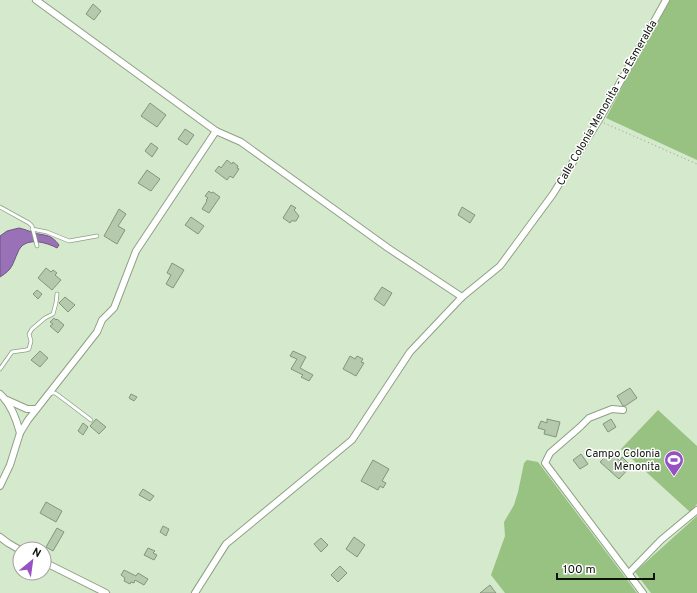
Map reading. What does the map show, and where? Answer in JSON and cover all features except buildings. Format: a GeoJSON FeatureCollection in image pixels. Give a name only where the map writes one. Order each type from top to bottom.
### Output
{"type":"FeatureCollection","features":[{"type":"Feature","properties":{"kind":"street"},"geometry":{"type":"LineString","coordinates":[[36,0],[216,131],[241,142],[388,248],[462,297]]}},
{"type":"Feature","properties":{"kind":"street","name":"Calle Colonia Menonita - La Esmeralda"},"geometry":{"type":"LineString","coordinates":[[195,593],[226,544],[352,440],[410,352],[462,297],[500,266],[553,194],[599,120],[666,0]]}},
{"type":"Feature","properties":{"kind":"street"},"geometry":{"type":"LineString","coordinates":[[0,486],[10,465],[20,433],[36,408],[97,332],[102,320],[114,308],[136,251],[216,131]]}},
{"type":"Feature","properties":{"kind":"street"},"geometry":{"type":"LineString","coordinates":[[0,394],[7,400],[27,409],[36,408]]}},
{"type":"Feature","properties":{"kind":"street"},"geometry":{"type":"LineString","coordinates":[[7,400],[16,417],[20,433]]}},
{"type":"Feature","properties":{"kind":"street"},"geometry":{"type":"LineString","coordinates":[[623,410],[612,409],[589,418],[550,453],[545,463],[643,593]]}},
{"type":"Feature","properties":{"kind":"street"},"geometry":{"type":"LineString","coordinates":[[629,573],[661,540],[697,510]]}},
{"type":"Feature","properties":{"kind":"street"},"geometry":{"type":"LineString","coordinates":[[0,537],[12,545]]}},
{"type":"Feature","properties":{"kind":"street"},"geometry":{"type":"LineString","coordinates":[[52,566],[106,593]]}},
{"type":"Feature","properties":{"kind":"lane"},"geometry":{"type":"LineString","coordinates":[[0,208],[29,223],[33,230],[37,246]]}},
{"type":"Feature","properties":{"kind":"lane"},"geometry":{"type":"LineString","coordinates":[[33,230],[47,232],[69,241],[97,236]]}},
{"type":"Feature","properties":{"kind":"lane"},"geometry":{"type":"LineString","coordinates":[[0,369],[12,352],[29,349],[31,341],[29,334],[32,329],[45,318],[53,314],[57,294]]}},
{"type":"Feature","properties":{"kind":"lane"},"geometry":{"type":"LineString","coordinates":[[49,393],[55,393],[91,420]]}},
{"type":"Feature","properties":{"kind":"path"},"geometry":{"type":"LineString","coordinates":[[599,120],[697,164]]}},
{"type":"Feature","properties":{"kind":"green space"},"geometry":{"type":"Polygon","coordinates":[[[670,0],[697,0],[697,160],[606,118],[670,0]]]}},
{"type":"Feature","properties":{"kind":"green space","name":"Campo Colonia Menonita"},"geometry":{"type":"Polygon","coordinates":[[[658,410],[697,446],[697,504],[690,512],[621,449],[658,410]]]}},
{"type":"Feature","properties":{"kind":"green space"},"geometry":{"type":"Polygon","coordinates":[[[527,460],[538,462],[637,593],[505,593],[491,575],[505,536],[504,522],[514,505],[524,463],[527,460]]]}},
{"type":"Feature","properties":{"kind":"green space"},"geometry":{"type":"Polygon","coordinates":[[[697,516],[697,593],[651,593],[635,572],[697,516]]]}},
{"type":"Feature","properties":{"kind":"shaded area"},"geometry":{"type":"Polygon","coordinates":[[[19,228],[51,237],[59,245],[57,248],[41,242],[30,242],[25,244],[18,252],[10,269],[0,277],[0,236],[7,231],[19,228]]]}},
{"type":"Feature","properties":{"kind":"place","name":"Campo Colonia Menonita"},"geometry":{"type":"Point","coordinates":[674,477]}}]}
